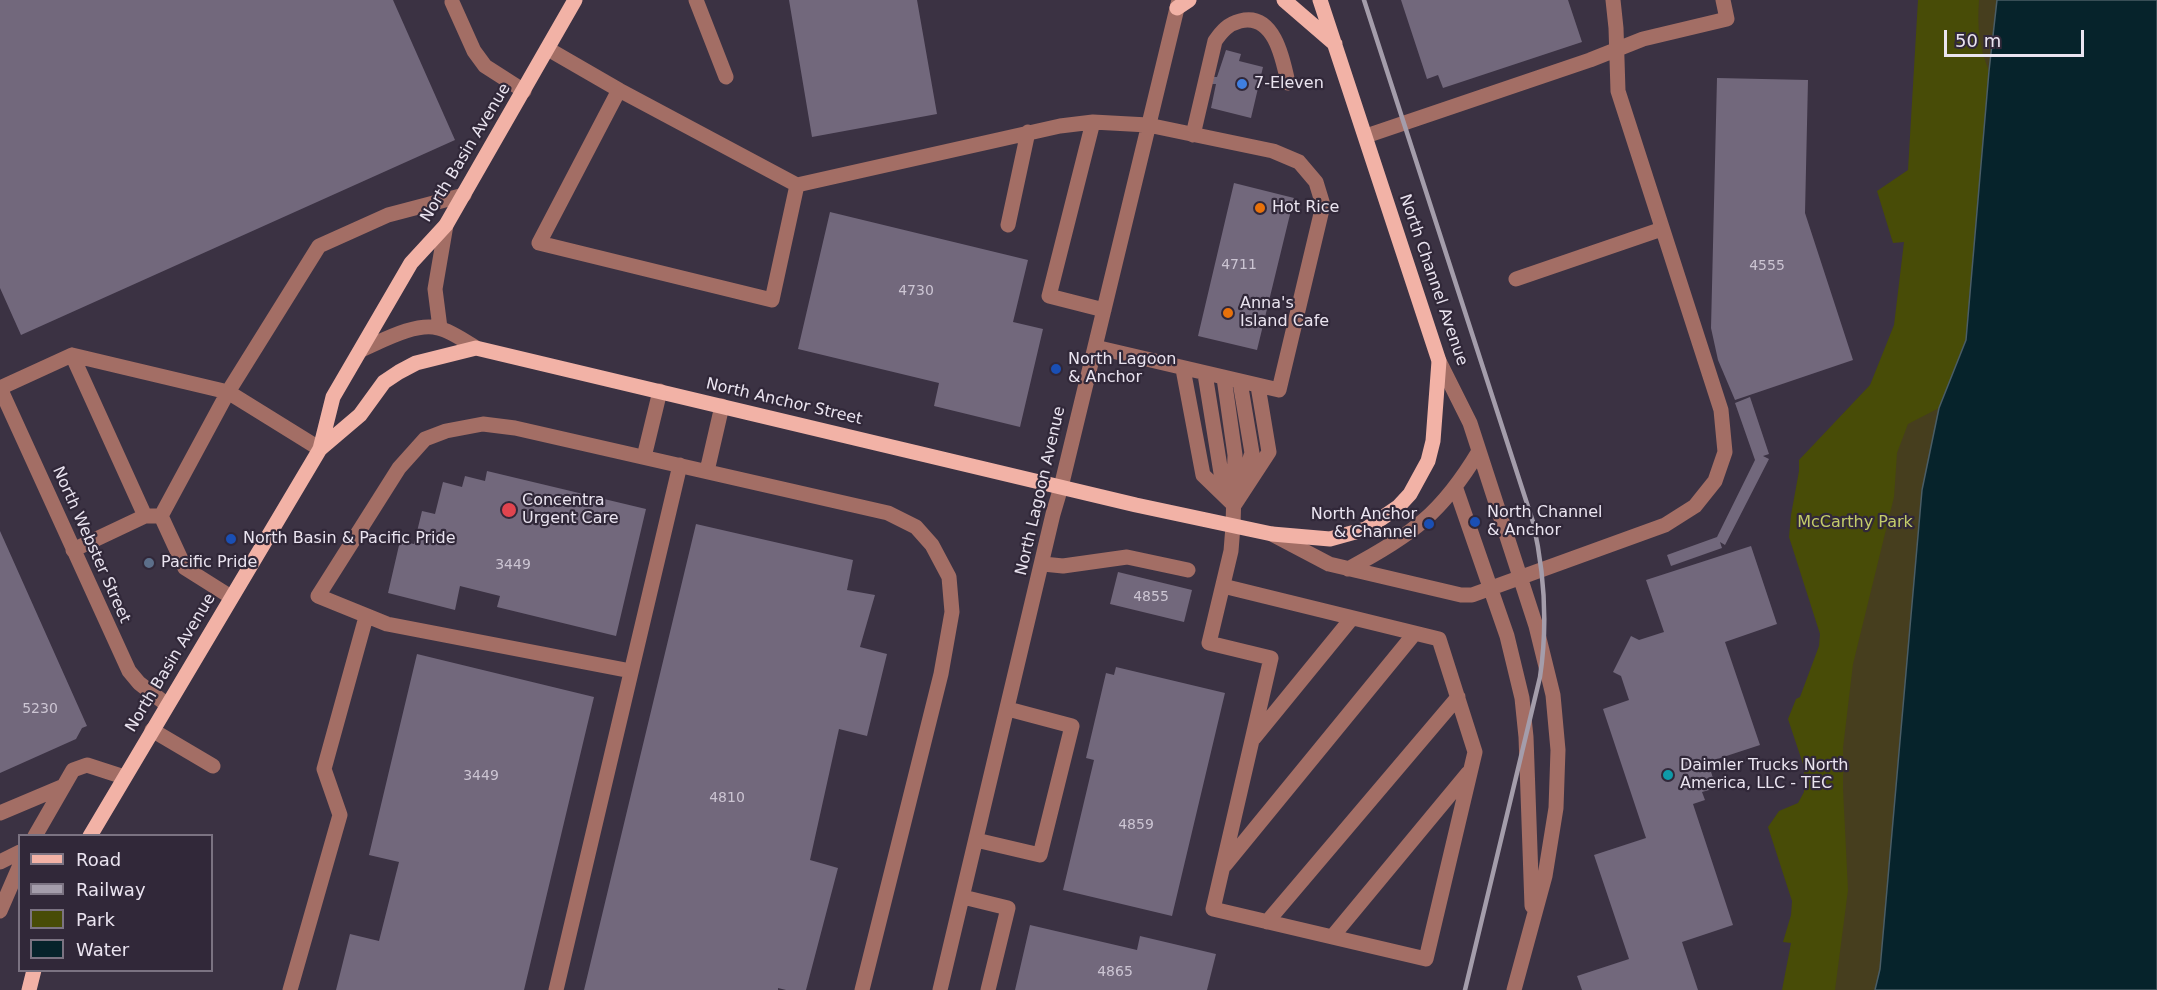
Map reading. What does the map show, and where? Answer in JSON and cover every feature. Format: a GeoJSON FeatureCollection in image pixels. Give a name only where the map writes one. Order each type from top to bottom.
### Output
{"type":"FeatureCollection","features":[{"type":"Feature","properties":{"kind":"main road","name":"North Basin Avenue"},"geometry":{"type":"LineString","coordinates":[[91,834],[166,704],[320,449],[333,397],[411,263],[446,225],[575,0]]}},
{"type":"Feature","properties":{"kind":"main road"},"geometry":{"type":"LineString","coordinates":[[1284,0],[1335,44]]}},
{"type":"Feature","properties":{"kind":"main road","name":"North Channel Avenue"},"geometry":{"type":"LineString","coordinates":[[1320,0],[1438,361]]}},
{"type":"Feature","properties":{"kind":"main road","name":"North Anchor Street"},"geometry":{"type":"LineString","coordinates":[[320,449],[360,415],[384,382],[399,372],[416,363],[477,348],[1136,506],[1272,534],[1330,539],[1366,529],[1398,507],[1420,478],[1428,461],[1433,441],[1438,361]]}},
{"type":"Feature","properties":{"kind":"main road"},"geometry":{"type":"LineString","coordinates":[[29,990],[34,972]]}},
{"type":"Feature","properties":{"kind":"street"},"geometry":{"type":"LineString","coordinates":[[696,0],[726,77]]}},
{"type":"Feature","properties":{"kind":"street","name":"North Anchor Street"},"geometry":{"type":"LineString","coordinates":[[1272,534],[1329,564],[1461,595],[1472,595],[1665,525],[1695,506],[1715,482],[1725,452],[1721,410],[1618,91],[1613,0]]}},
{"type":"Feature","properties":{"kind":"street"},"geometry":{"type":"LineString","coordinates":[[1366,136],[1642,39],[1727,19],[1723,0]]}},
{"type":"Feature","properties":{"kind":"street"},"geometry":{"type":"LineString","coordinates":[[452,1],[474,51],[485,66],[524,90]]}},
{"type":"Feature","properties":{"kind":"street","name":"North Lagoon Avenue"},"geometry":{"type":"LineString","coordinates":[[940,990],[1148,125],[1182,3]]}},
{"type":"Feature","properties":{"kind":"street"},"geometry":{"type":"LineString","coordinates":[[1193,135],[1215,41],[1222,30],[1235,22],[1246,19],[1259,21],[1268,28],[1276,43],[1288,83]]}},
{"type":"Feature","properties":{"kind":"street"},"geometry":{"type":"LineString","coordinates":[[548,49],[619,90],[797,185],[1028,132],[1093,122],[1148,125],[1273,152],[1299,162],[1316,182],[1323,205],[1278,390],[1095,347]]}},
{"type":"Feature","properties":{"kind":"street"},"geometry":{"type":"LineString","coordinates":[[619,90],[539,243],[772,300],[797,185]]}},
{"type":"Feature","properties":{"kind":"street"},"geometry":{"type":"LineString","coordinates":[[1093,122],[1049,296],[1104,310]]}},
{"type":"Feature","properties":{"kind":"street"},"geometry":{"type":"LineString","coordinates":[[1008,225],[1028,132]]}},
{"type":"Feature","properties":{"kind":"street"},"geometry":{"type":"LineString","coordinates":[[161,516],[228,392],[319,246],[388,215],[464,195]]}},
{"type":"Feature","properties":{"kind":"street"},"geometry":{"type":"LineString","coordinates":[[440,328],[435,289],[446,225]]}},
{"type":"Feature","properties":{"kind":"street"},"geometry":{"type":"LineString","coordinates":[[1516,279],[1662,229]]}},
{"type":"Feature","properties":{"kind":"street"},"geometry":{"type":"LineString","coordinates":[[361,350],[419,328],[440,328],[477,348]]}},
{"type":"Feature","properties":{"kind":"street"},"geometry":{"type":"LineString","coordinates":[[72,355],[145,516]]}},
{"type":"Feature","properties":{"kind":"street"},"geometry":{"type":"LineString","coordinates":[[0,388],[72,355],[228,392],[320,449]]}},
{"type":"Feature","properties":{"kind":"street","name":"North Channel Avenue"},"geometry":{"type":"LineString","coordinates":[[1438,361],[1470,423],[1520,578],[1549,672],[1557,733],[1556,808],[1545,876],[1514,990]]}},
{"type":"Feature","properties":{"kind":"street"},"geometry":{"type":"LineString","coordinates":[[1183,369],[1203,475],[1234,505]]}},
{"type":"Feature","properties":{"kind":"street"},"geometry":{"type":"LineString","coordinates":[[1205,374],[1221,473],[1234,505]]}},
{"type":"Feature","properties":{"kind":"street"},"geometry":{"type":"LineString","coordinates":[[1222,586],[1439,639],[1475,752],[1426,959],[1213,909],[1271,658],[1209,643],[1222,586],[1231,551],[1233,526],[1235,454],[1224,378]]}},
{"type":"Feature","properties":{"kind":"street"},"geometry":{"type":"LineString","coordinates":[[1234,505],[1252,453],[1240,382]]}},
{"type":"Feature","properties":{"kind":"street"},"geometry":{"type":"LineString","coordinates":[[1234,505],[1269,452],[1258,386]]}},
{"type":"Feature","properties":{"kind":"street","name":"North Webster Street"},"geometry":{"type":"LineString","coordinates":[[0,388],[129,671],[139,683],[166,704]]}},
{"type":"Feature","properties":{"kind":"street"},"geometry":{"type":"LineString","coordinates":[[644,457],[660,391]]}},
{"type":"Feature","properties":{"kind":"street"},"geometry":{"type":"LineString","coordinates":[[707,471],[722,406]]}},
{"type":"Feature","properties":{"kind":"street"},"geometry":{"type":"LineString","coordinates":[[631,671],[387,624],[318,596],[399,468],[425,439],[446,431],[483,424],[514,428],[888,513],[916,527],[932,545],[949,577],[952,612],[941,674],[862,990]]}},
{"type":"Feature","properties":{"kind":"street"},"geometry":{"type":"LineString","coordinates":[[1348,568],[1377,554],[1415,529],[1440,507],[1456,489],[1479,451]]}},
{"type":"Feature","properties":{"kind":"street"},"geometry":{"type":"LineString","coordinates":[[556,990],[680,465]]}},
{"type":"Feature","properties":{"kind":"street"},"geometry":{"type":"LineString","coordinates":[[1456,489],[1514,658],[1524,718],[1533,924]]}},
{"type":"Feature","properties":{"kind":"street"},"geometry":{"type":"LineString","coordinates":[[74,550],[145,516],[161,516]]}},
{"type":"Feature","properties":{"kind":"street"},"geometry":{"type":"LineString","coordinates":[[161,516],[185,568],[231,597]]}},
{"type":"Feature","properties":{"kind":"street"},"geometry":{"type":"LineString","coordinates":[[1042,564],[1063,566],[1127,557],[1188,570]]}},
{"type":"Feature","properties":{"kind":"street"},"geometry":{"type":"LineString","coordinates":[[290,990],[340,815],[324,770],[366,617]]}},
{"type":"Feature","properties":{"kind":"street"},"geometry":{"type":"LineString","coordinates":[[1252,740],[1352,618]]}},
{"type":"Feature","properties":{"kind":"street"},"geometry":{"type":"LineString","coordinates":[[1223,867],[1414,633]]}},
{"type":"Feature","properties":{"kind":"street"},"geometry":{"type":"LineString","coordinates":[[1267,922],[1458,697]]}},
{"type":"Feature","properties":{"kind":"street"},"geometry":{"type":"LineString","coordinates":[[976,840],[1040,855],[1072,726],[1008,709]]}},
{"type":"Feature","properties":{"kind":"street"},"geometry":{"type":"LineString","coordinates":[[152,730],[213,766]]}},
{"type":"Feature","properties":{"kind":"street"},"geometry":{"type":"LineString","coordinates":[[36,834],[73,770],[87,765],[124,777]]}},
{"type":"Feature","properties":{"kind":"street"},"geometry":{"type":"LineString","coordinates":[[1332,937],[1471,769]]}},
{"type":"Feature","properties":{"kind":"street"},"geometry":{"type":"LineString","coordinates":[[0,813],[64,786]]}},
{"type":"Feature","properties":{"kind":"street"},"geometry":{"type":"LineString","coordinates":[[0,862],[18,853]]}},
{"type":"Feature","properties":{"kind":"street"},"geometry":{"type":"LineString","coordinates":[[0,911],[18,870]]}},
{"type":"Feature","properties":{"kind":"street"},"geometry":{"type":"LineString","coordinates":[[963,897],[1008,908],[988,990]]}},
{"type":"Feature","properties":{"kind":"green space","name":"McCarthy Park"},"geometry":{"type":"Polygon","coordinates":[[[1918,0],[1997,0],[1966,340],[1939,408],[1922,490],[1880,969],[1875,990],[1782,990],[1791,943],[1783,942],[1791,915],[1792,901],[1768,827],[1779,811],[1798,803],[1804,792],[1804,767],[1788,719],[1796,699],[1800,697],[1819,646],[1820,634],[1789,537],[1791,515],[1799,460],[1870,385],[1894,325],[1904,242],[1893,243],[1877,191],[1908,170],[1918,0]]]}},
{"type":"Feature","properties":{"kind":"sand"},"geometry":{"type":"Polygon","coordinates":[[[1979,0],[1997,0],[1989,71],[1980,36],[1979,0]]]}},
{"type":"Feature","properties":{"kind":"sand"},"geometry":{"type":"Polygon","coordinates":[[[1939,408],[1922,490],[1880,969],[1875,990],[1835,990],[1848,890],[1843,748],[1853,664],[1894,497],[1897,453],[1908,424],[1939,408]]]}},
{"type":"Feature","properties":{"kind":"water"},"geometry":{"type":"Polygon","coordinates":[[[1997,0],[2157,0],[2157,990],[1875,990],[1880,969],[1922,490],[1939,408],[1966,340],[1997,0]]]}},
{"type":"Feature","properties":{"kind":"building"},"geometry":{"type":"Polygon","coordinates":[[[0,0],[393,0],[455,140],[21,335],[0,288],[0,0]]]}},
{"type":"Feature","properties":{"kind":"building"},"geometry":{"type":"Polygon","coordinates":[[[789,0],[917,0],[937,114],[812,137],[789,0]]]}},
{"type":"Feature","properties":{"kind":"building"},"geometry":{"type":"Polygon","coordinates":[[[1401,0],[1568,0],[1582,42],[1443,88],[1438,75],[1427,79],[1401,0]]]}},
{"type":"Feature","properties":{"kind":"building"},"geometry":{"type":"Polygon","coordinates":[[[1226,50],[1241,54],[1239,61],[1263,67],[1251,118],[1211,108],[1216,84],[1212,84],[1214,77],[1217,77],[1226,50]]]}},
{"type":"Feature","properties":{"kind":"building"},"geometry":{"type":"Polygon","coordinates":[[[1717,78],[1808,80],[1805,213],[1853,360],[1735,400],[1718,360],[1711,328],[1717,78]]]}},
{"type":"Feature","properties":{"kind":"building"},"geometry":{"type":"Polygon","coordinates":[[[1234,183],[1294,198],[1257,350],[1198,336],[1234,183]]]}},
{"type":"Feature","properties":{"kind":"building"},"geometry":{"type":"Polygon","coordinates":[[[830,212],[1028,260],[1013,322],[1043,329],[1020,427],[934,406],[939,383],[798,349],[830,212]]]}},
{"type":"Feature","properties":{"kind":"building"},"geometry":{"type":"Polygon","coordinates":[[[1750,397],[1769,454],[1763,456],[1769,459],[1725,545],[1720,542],[1722,548],[1671,566],[1667,555],[1717,537],[1755,460],[1735,403],[1750,397]]]}},
{"type":"Feature","properties":{"kind":"building"},"geometry":{"type":"Polygon","coordinates":[[[487,471],[646,509],[616,636],[497,607],[500,596],[460,586],[455,610],[388,593],[400,541],[414,544],[422,511],[435,514],[443,482],[462,487],[465,476],[485,481],[487,471]]]}},
{"type":"Feature","properties":{"kind":"building"},"geometry":{"type":"Polygon","coordinates":[[[696,524],[853,560],[847,590],[875,595],[860,647],[887,654],[867,736],[839,729],[810,860],[838,868],[806,990],[778,988],[778,990],[584,990],[696,524]]]}},
{"type":"Feature","properties":{"kind":"building"},"geometry":{"type":"Polygon","coordinates":[[[0,531],[87,726],[82,728],[76,739],[0,773],[0,531]]]}},
{"type":"Feature","properties":{"kind":"building","name":"Daimler Trucks North America, LLC - TEC"},"geometry":{"type":"Polygon","coordinates":[[[1751,546],[1777,624],[1725,642],[1760,745],[1708,762],[1716,788],[1702,792],[1705,800],[1693,804],[1733,925],[1682,942],[1698,990],[1582,990],[1577,976],[1629,959],[1594,855],[1646,838],[1603,709],[1629,700],[1621,676],[1613,672],[1631,636],[1639,640],[1664,632],[1646,580],[1751,546]]]}},
{"type":"Feature","properties":{"kind":"building"},"geometry":{"type":"Polygon","coordinates":[[[1118,572],[1192,590],[1184,622],[1110,604],[1118,572]]]}},
{"type":"Feature","properties":{"kind":"building"},"geometry":{"type":"Polygon","coordinates":[[[417,654],[594,697],[524,990],[336,990],[350,934],[379,941],[399,862],[369,855],[417,654]]]}},
{"type":"Feature","properties":{"kind":"building"},"geometry":{"type":"Polygon","coordinates":[[[1116,667],[1225,693],[1172,916],[1063,890],[1094,760],[1086,758],[1106,673],[1114,675],[1116,667]]]}},
{"type":"Feature","properties":{"kind":"building"},"geometry":{"type":"Polygon","coordinates":[[[1030,925],[1137,950],[1140,936],[1216,954],[1207,990],[1015,990],[1030,925]]]}},
{"type":"Feature","properties":{"kind":"railway"},"geometry":{"type":"LineString","coordinates":[[1364,0],[1533,522],[1543,580],[1544,638],[1540,677],[1465,990]]}},
{"type":"Feature","properties":{"kind":"place","name":"7-Eleven"},"geometry":{"type":"Point","coordinates":[1242,84]}},
{"type":"Feature","properties":{"kind":"place","name":"Hot Rice"},"geometry":{"type":"Point","coordinates":[1260,208]}},
{"type":"Feature","properties":{"kind":"place","name":"Anna's Island Cafe"},"geometry":{"type":"Point","coordinates":[1228,313]}},
{"type":"Feature","properties":{"kind":"place","name":"North Lagoon & Anchor"},"geometry":{"type":"Point","coordinates":[1056,369]}},
{"type":"Feature","properties":{"kind":"place","name":"Concentra Urgent Care"},"geometry":{"type":"Point","coordinates":[509,510]}},
{"type":"Feature","properties":{"kind":"place","name":"North Channel & Anchor"},"geometry":{"type":"Point","coordinates":[1475,522]}},
{"type":"Feature","properties":{"kind":"place","name":"North Anchor & Channel"},"geometry":{"type":"Point","coordinates":[1429,524]}},
{"type":"Feature","properties":{"kind":"place","name":"North Basin & Pacific Pride"},"geometry":{"type":"Point","coordinates":[231,539]}},
{"type":"Feature","properties":{"kind":"place","name":"Pacific Pride"},"geometry":{"type":"Point","coordinates":[149,563]}},
{"type":"Feature","properties":{"kind":"place","name":"Daimler Trucks North America, LLC - TEC"},"geometry":{"type":"Point","coordinates":[1668,775]}}]}
